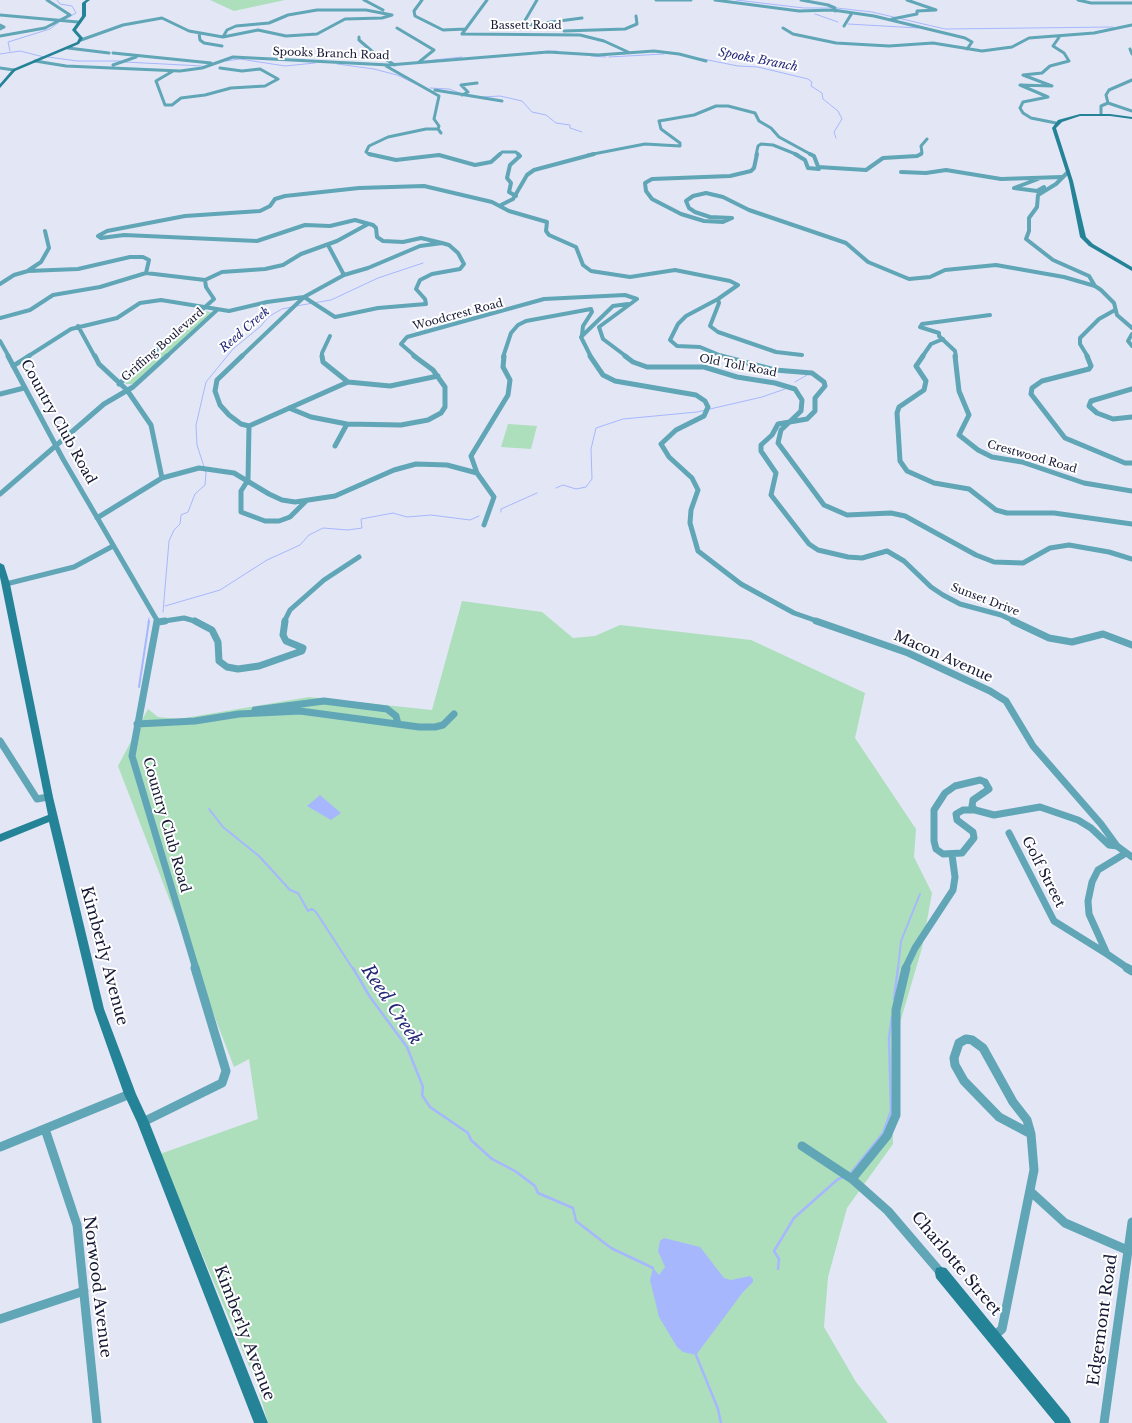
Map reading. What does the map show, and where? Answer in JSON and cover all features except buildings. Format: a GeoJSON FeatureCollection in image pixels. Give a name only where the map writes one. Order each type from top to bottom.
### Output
{"type":"FeatureCollection","features":[{"type":"Feature","properties":{"kind":"street"},"geometry":{"type":"LineString","coordinates":[[0,36],[45,28],[70,15],[70,13],[47,0]]}},
{"type":"Feature","properties":{"kind":"street"},"geometry":{"type":"LineString","coordinates":[[81,40],[80,35],[74,30],[84,15],[84,3],[88,0]]}},
{"type":"Feature","properties":{"kind":"street"},"geometry":{"type":"LineString","coordinates":[[1,69],[14,70],[68,48],[81,40],[123,25],[162,18],[179,27],[223,37],[258,30],[286,36],[317,34],[345,19],[382,18],[392,15],[364,0]]}},
{"type":"Feature","properties":{"kind":"street"},"geometry":{"type":"LineString","coordinates":[[422,0],[414,11],[413,14],[415,16],[443,30],[466,29]]}},
{"type":"Feature","properties":{"kind":"street","name":"Bassett Road"},"geometry":{"type":"LineString","coordinates":[[487,0],[462,34],[548,33],[592,37],[629,52]]}},
{"type":"Feature","properties":{"kind":"street"},"geometry":{"type":"LineString","coordinates":[[517,34],[537,0]]}},
{"type":"Feature","properties":{"kind":"street"},"geometry":{"type":"LineString","coordinates":[[656,0],[691,0]]}},
{"type":"Feature","properties":{"kind":"street"},"geometry":{"type":"LineString","coordinates":[[715,0],[758,4],[799,11],[836,11],[895,18],[965,38],[972,42],[967,49]]}},
{"type":"Feature","properties":{"kind":"street"},"geometry":{"type":"LineString","coordinates":[[801,0],[826,4],[835,8],[836,11]]}},
{"type":"Feature","properties":{"kind":"street"},"geometry":{"type":"LineString","coordinates":[[895,18],[916,14],[917,11],[936,10],[907,0]]}},
{"type":"Feature","properties":{"kind":"street"},"geometry":{"type":"LineString","coordinates":[[1078,0],[1091,3],[1132,3]]}},
{"type":"Feature","properties":{"kind":"street"},"geometry":{"type":"LineString","coordinates":[[1115,0],[1121,2]]}},
{"type":"Feature","properties":{"kind":"street"},"geometry":{"type":"LineString","coordinates":[[223,37],[227,30],[236,26],[269,23],[288,15],[306,12],[333,9],[385,12]]}},
{"type":"Feature","properties":{"kind":"street"},"geometry":{"type":"LineString","coordinates":[[844,26],[852,13]]}},
{"type":"Feature","properties":{"kind":"street"},"geometry":{"type":"LineString","coordinates":[[0,15],[78,22]]}},
{"type":"Feature","properties":{"kind":"street"},"geometry":{"type":"LineString","coordinates":[[548,33],[625,29],[637,24],[636,16]]}},
{"type":"Feature","properties":{"kind":"street"},"geometry":{"type":"LineString","coordinates":[[521,26],[582,18]]}},
{"type":"Feature","properties":{"kind":"street"},"geometry":{"type":"LineString","coordinates":[[0,25],[4,27],[0,29]]}},
{"type":"Feature","properties":{"kind":"street"},"geometry":{"type":"LineString","coordinates":[[783,28],[793,34],[836,43],[889,46],[934,43],[982,51],[1009,48],[1026,39],[1132,25]]}},
{"type":"Feature","properties":{"kind":"street"},"geometry":{"type":"LineString","coordinates":[[398,28],[434,50],[434,52],[419,63]]}},
{"type":"Feature","properties":{"kind":"street"},"geometry":{"type":"LineString","coordinates":[[199,33],[200,40],[204,43],[222,46]]}},
{"type":"Feature","properties":{"kind":"street"},"geometry":{"type":"LineString","coordinates":[[1060,36],[1054,46],[1068,56],[1069,61],[1050,66],[1042,74],[1023,75],[1052,86],[1020,85],[1048,97],[1023,102],[1020,108],[1023,113],[1031,118],[1056,124],[1074,116],[1101,114],[1132,118]]}},
{"type":"Feature","properties":{"kind":"street"},"geometry":{"type":"LineString","coordinates":[[359,37],[359,40],[373,52],[395,65]]}},
{"type":"Feature","properties":{"kind":"street"},"geometry":{"type":"LineString","coordinates":[[68,48],[213,63]]}},
{"type":"Feature","properties":{"kind":"street"},"geometry":{"type":"LineString","coordinates":[[1130,49],[1132,54]]}},
{"type":"Feature","properties":{"kind":"street","name":"Spooks Branch Road"},"geometry":{"type":"LineString","coordinates":[[36,62],[66,66],[193,70],[233,57],[280,61],[395,65],[548,52],[592,55],[629,52]]}},
{"type":"Feature","properties":{"kind":"street"},"geometry":{"type":"LineString","coordinates":[[629,52],[668,52],[706,61]]}},
{"type":"Feature","properties":{"kind":"street"},"geometry":{"type":"LineString","coordinates":[[108,66],[137,56]]}},
{"type":"Feature","properties":{"kind":"street"},"geometry":{"type":"LineString","coordinates":[[385,65],[439,96],[434,119],[441,133]]}},
{"type":"Feature","properties":{"kind":"street"},"geometry":{"type":"LineString","coordinates":[[174,70],[156,81],[165,105],[172,105],[181,98],[205,95],[231,88],[260,87],[277,81],[273,75],[260,69],[242,71],[220,68]]}},
{"type":"Feature","properties":{"kind":"street"},"geometry":{"type":"LineString","coordinates":[[0,87],[14,70]]}},
{"type":"Feature","properties":{"kind":"street"},"geometry":{"type":"LineString","coordinates":[[1108,103],[1106,95],[1109,90],[1132,80]]}},
{"type":"Feature","properties":{"kind":"street"},"geometry":{"type":"LineString","coordinates":[[462,95],[468,92],[461,85],[477,83]]}},
{"type":"Feature","properties":{"kind":"street"},"geometry":{"type":"LineString","coordinates":[[431,90],[502,101]]}},
{"type":"Feature","properties":{"kind":"street"},"geometry":{"type":"LineString","coordinates":[[1101,114],[1101,106],[1108,103],[1132,111]]}},
{"type":"Feature","properties":{"kind":"street"},"geometry":{"type":"LineString","coordinates":[[218,310],[229,311],[267,302],[304,297],[335,317],[343,317],[378,308],[424,306],[426,301],[416,289],[420,280],[432,274],[460,268],[464,264],[458,253],[442,243],[421,238],[403,242],[383,241],[377,237],[376,228],[355,220],[330,226],[305,225],[285,229],[256,240],[124,235],[101,238],[98,236],[107,231],[185,216],[260,211],[270,206],[280,197],[348,189],[431,186],[500,205],[516,196],[530,172],[539,168],[572,158],[645,144],[681,146],[661,129],[658,124],[659,121],[694,115],[720,105],[755,113],[760,121],[771,128],[779,137],[814,156],[818,167]]}},
{"type":"Feature","properties":{"kind":"street"},"geometry":{"type":"LineString","coordinates":[[1056,124],[1054,130],[1068,172],[1085,240],[1132,269]]}},
{"type":"Feature","properties":{"kind":"street"},"geometry":{"type":"LineString","coordinates":[[438,129],[422,130],[381,139],[368,146],[366,152],[373,156],[392,160],[440,155],[475,165],[491,162],[502,152],[516,152],[520,156],[510,165],[507,178],[511,183],[509,192],[516,196]]}},
{"type":"Feature","properties":{"kind":"street"},"geometry":{"type":"LineString","coordinates":[[927,139],[921,146],[922,154],[917,156],[886,157],[866,170],[818,167],[816,170],[809,169],[802,157],[773,145],[760,144],[754,168],[751,171],[730,176],[652,179],[645,184],[646,192],[670,210],[704,221],[723,222],[732,218],[710,217],[695,212],[686,205],[687,200],[706,193],[723,197],[749,210],[846,243],[868,262],[909,279],[930,277],[948,270],[1001,265],[1055,274],[1094,286],[1111,300],[1117,315],[1132,328]]}},
{"type":"Feature","properties":{"kind":"street"},"geometry":{"type":"LineString","coordinates":[[901,172],[926,173],[946,170],[1001,179],[1062,178]]}},
{"type":"Feature","properties":{"kind":"street"},"geometry":{"type":"LineString","coordinates":[[1068,172],[1038,195],[1037,207],[1028,218],[1029,231],[1026,239],[1053,260],[1089,276],[1094,286]]}},
{"type":"Feature","properties":{"kind":"street"},"geometry":{"type":"LineString","coordinates":[[1046,177],[1031,181],[1025,186],[1014,188],[1040,190],[1056,180],[1055,177]]}},
{"type":"Feature","properties":{"kind":"street","name":"Sunset Drive"},"geometry":{"type":"LineString","coordinates":[[500,205],[509,212],[547,222],[546,231],[549,235],[578,248],[583,265],[591,271],[630,276],[675,270],[730,281],[738,285],[718,299],[686,316],[678,324],[670,340],[672,344],[677,346],[700,347],[740,362],[775,370],[812,373],[820,377],[825,386],[815,398],[815,411],[807,419],[778,424],[772,435],[761,445],[761,451],[776,473],[771,495],[809,544],[818,550],[862,558],[887,551],[904,561],[943,595],[960,604],[1001,616],[1038,634],[1072,642],[1103,634],[1132,645]]}},
{"type":"Feature","properties":{"kind":"street"},"geometry":{"type":"LineString","coordinates":[[0,318],[30,310],[53,295],[100,287],[146,273],[205,280],[222,272],[265,269],[283,265],[306,252],[328,245],[368,224]]}},
{"type":"Feature","properties":{"kind":"street"},"geometry":{"type":"LineString","coordinates":[[28,271],[41,262],[49,248],[46,231]]}},
{"type":"Feature","properties":{"kind":"street"},"geometry":{"type":"LineString","coordinates":[[348,382],[249,426],[241,424],[229,415],[220,405],[215,391],[217,380],[304,297],[344,275],[368,268],[420,246],[442,243]]}},
{"type":"Feature","properties":{"kind":"street"},"geometry":{"type":"LineString","coordinates":[[328,245],[344,275]]}},
{"type":"Feature","properties":{"kind":"street"},"geometry":{"type":"LineString","coordinates":[[0,284],[14,275],[28,271],[78,269],[116,259],[138,257],[149,260],[146,273]]}},
{"type":"Feature","properties":{"kind":"street"},"geometry":{"type":"LineString","coordinates":[[13,366],[78,326],[117,318],[140,303],[154,300],[207,308],[214,300],[206,287],[205,280]]}},
{"type":"Feature","properties":{"kind":"street","name":"Woodcrest Road"},"geometry":{"type":"LineString","coordinates":[[289,408],[311,417],[347,424],[414,424],[441,413],[446,400],[445,387],[438,376],[426,364],[403,348],[402,341],[417,334],[552,298],[625,295],[637,299],[628,304]]}},
{"type":"Feature","properties":{"kind":"street"},"geometry":{"type":"LineString","coordinates":[[718,299],[719,303],[710,326],[718,332],[776,352],[802,355]]}},
{"type":"Feature","properties":{"kind":"street"},"geometry":{"type":"LineString","coordinates":[[582,335],[613,306],[628,304]]}},
{"type":"Feature","properties":{"kind":"street","name":"Old Toll Road"},"geometry":{"type":"LineString","coordinates":[[628,304],[629,307],[606,320],[599,327],[604,339],[619,354],[639,366],[704,367],[737,377],[789,386],[795,389],[802,405],[801,411],[781,430],[778,444],[824,505],[847,515],[891,513],[906,516],[976,555],[994,562],[1023,563],[1050,548],[1069,545],[1108,552],[1132,559]]}},
{"type":"Feature","properties":{"kind":"street","name":"Griffing Boulevard"},"geometry":{"type":"LineString","coordinates":[[119,384],[207,308],[218,310]]}},
{"type":"Feature","properties":{"kind":"street"},"geometry":{"type":"LineString","coordinates":[[484,525],[494,497],[477,473],[471,456],[508,396],[510,380],[503,367],[503,358],[511,333],[518,325],[526,322],[591,309],[592,312],[583,326],[582,335]]}},
{"type":"Feature","properties":{"kind":"street","name":"Griffing Boulevard"},"geometry":{"type":"LineString","coordinates":[[0,494],[104,404],[127,390],[218,310]]}},
{"type":"Feature","properties":{"kind":"street"},"geometry":{"type":"LineString","coordinates":[[1115,310],[1099,320],[1080,338],[1080,344],[1090,360],[1091,366],[1089,369],[1042,381],[1032,388],[1031,394],[1065,438],[1125,463],[1132,463]]}},
{"type":"Feature","properties":{"kind":"street","name":"Crestwood Road"},"geometry":{"type":"LineString","coordinates":[[990,315],[922,324],[920,326],[936,332],[955,351],[959,391],[970,415],[959,435],[962,439],[992,457],[1036,466],[1084,482],[1132,491]]}},
{"type":"Feature","properties":{"kind":"street"},"geometry":{"type":"LineString","coordinates":[[78,326],[99,364],[127,390],[150,425],[162,478]]}},
{"type":"Feature","properties":{"kind":"street"},"geometry":{"type":"LineString","coordinates":[[1132,334],[1128,341],[1132,346]]}},
{"type":"Feature","properties":{"kind":"street","name":"Macon Avenue"},"geometry":{"type":"LineString","coordinates":[[582,335],[582,344],[596,366],[603,374],[615,382],[696,395],[705,401],[707,409],[704,416],[676,430],[661,444],[669,457],[692,478],[698,490],[691,517],[695,544],[703,556],[741,584],[794,614],[908,653],[990,690],[1006,701],[1011,706],[1033,746],[1101,824],[1117,846],[1129,855]]}},
{"type":"Feature","properties":{"kind":"street"},"geometry":{"type":"LineString","coordinates":[[330,336],[322,353],[323,362],[348,382],[390,386],[438,376]]}},
{"type":"Feature","properties":{"kind":"street"},"geometry":{"type":"LineString","coordinates":[[943,339],[931,344],[916,366],[926,381],[924,390],[899,407],[897,413],[900,461],[907,471],[912,475],[934,483],[969,489],[996,510],[1007,513],[1054,513],[1084,519],[1114,520],[1132,524]]}},
{"type":"Feature","properties":{"kind":"street","name":"Country Club Road"},"geometry":{"type":"LineString","coordinates":[[0,341],[56,446],[158,622],[132,756],[226,1071],[222,1083],[143,1122]]}},
{"type":"Feature","properties":{"kind":"street"},"geometry":{"type":"LineString","coordinates":[[0,394],[24,388]]}},
{"type":"Feature","properties":{"kind":"street"},"geometry":{"type":"LineString","coordinates":[[1132,389],[1091,401],[1089,406],[1097,413],[1113,419],[1132,417]]}},
{"type":"Feature","properties":{"kind":"street"},"geometry":{"type":"LineString","coordinates":[[334,446],[347,424]]}},
{"type":"Feature","properties":{"kind":"street"},"geometry":{"type":"LineString","coordinates":[[249,426],[248,480],[241,491],[241,512],[265,521],[279,521],[290,517],[306,501]]}},
{"type":"Feature","properties":{"kind":"street"},"geometry":{"type":"LineString","coordinates":[[98,518],[162,478],[199,468],[234,473],[282,500],[306,501],[335,496],[394,470],[416,464],[447,465],[477,473]]}},
{"type":"Feature","properties":{"kind":"street"},"geometry":{"type":"LineString","coordinates":[[6,584],[74,567],[113,546]]}},
{"type":"Feature","properties":{"kind":"street"},"geometry":{"type":"LineString","coordinates":[[158,622],[184,618],[196,621],[212,630],[218,642],[219,661],[238,670],[302,652],[303,648],[286,641],[283,635],[284,623],[290,610],[324,580],[359,556]]}},
{"type":"Feature","properties":{"kind":"street","name":"Kimberly Avenue"},"geometry":{"type":"LineString","coordinates":[[0,565],[6,584],[52,817],[99,1009],[130,1094],[143,1122],[261,1423]]}},
{"type":"Feature","properties":{"kind":"street"},"geometry":{"type":"LineString","coordinates":[[247,714],[280,705],[324,701],[387,709],[396,716],[398,724]]}},
{"type":"Feature","properties":{"kind":"street"},"geometry":{"type":"LineString","coordinates":[[137,724],[196,721],[247,714],[300,711],[398,724],[435,726],[443,725],[454,714]]}},
{"type":"Feature","properties":{"kind":"street"},"geometry":{"type":"LineString","coordinates":[[0,741],[32,793],[38,799],[48,797]]}},
{"type":"Feature","properties":{"kind":"street"},"geometry":{"type":"LineString","coordinates":[[975,810],[972,806],[973,800],[988,789],[986,782],[980,780],[955,786],[938,801],[934,810],[934,841],[936,848],[943,854],[952,856],[962,853],[974,838],[974,832],[957,820],[956,814],[963,810],[975,810],[994,815],[1040,807],[1078,820],[1109,845],[1117,846]]}},
{"type":"Feature","properties":{"kind":"street"},"geometry":{"type":"LineString","coordinates":[[0,838],[52,817]]}},
{"type":"Feature","properties":{"kind":"street","name":"Golf Street"},"geometry":{"type":"LineString","coordinates":[[1009,833],[1054,921],[1107,954]]}},
{"type":"Feature","properties":{"kind":"street"},"geometry":{"type":"LineString","coordinates":[[1129,855],[1098,870],[1092,882],[1088,901],[1090,914],[1107,954],[1132,971]]}},
{"type":"Feature","properties":{"kind":"street"},"geometry":{"type":"LineString","coordinates":[[852,1179],[886,1136],[896,1115],[896,1010],[904,972],[915,948],[953,890],[955,877],[952,856]]}},
{"type":"Feature","properties":{"kind":"street"},"geometry":{"type":"LineString","coordinates":[[994,1336],[1002,1328],[1034,1170],[1034,1150],[1031,1134],[1027,1120],[1013,1102],[979,1043],[966,1039],[959,1043],[954,1058],[955,1065],[964,1081],[1000,1117],[1031,1134]]}},
{"type":"Feature","properties":{"kind":"street"},"geometry":{"type":"LineString","coordinates":[[0,1147],[130,1094]]}},
{"type":"Feature","properties":{"kind":"street","name":"Norwood Avenue"},"geometry":{"type":"LineString","coordinates":[[45,1128],[77,1224],[97,1423]]}},
{"type":"Feature","properties":{"kind":"street","name":"Charlotte Street"},"geometry":{"type":"LineString","coordinates":[[802,1146],[852,1179],[888,1211],[994,1336],[1064,1423]]}},
{"type":"Feature","properties":{"kind":"street"},"geometry":{"type":"LineString","coordinates":[[1030,1191],[1065,1223],[1128,1250]]}},
{"type":"Feature","properties":{"kind":"street","name":"Edgemont Road"},"geometry":{"type":"LineString","coordinates":[[1104,1423],[1132,1222]]}},
{"type":"Feature","properties":{"kind":"street"},"geometry":{"type":"LineString","coordinates":[[0,1319],[84,1291]]}},
{"type":"Feature","properties":{"kind":"green space"},"geometry":{"type":"Polygon","coordinates":[[[210,0],[285,0],[234,11],[210,0]]]}},
{"type":"Feature","properties":{"kind":"green space"},"geometry":{"type":"Polygon","coordinates":[[[206,311],[213,313],[134,384],[125,384],[206,311]]]}},
{"type":"Feature","properties":{"kind":"green space"},"geometry":{"type":"Polygon","coordinates":[[[508,424],[537,426],[531,449],[501,447],[508,424]]]}},
{"type":"Feature","properties":{"kind":"green space"},"geometry":{"type":"Polygon","coordinates":[[[462,601],[542,612],[573,638],[595,636],[620,625],[751,640],[865,693],[855,738],[916,829],[914,857],[932,893],[922,948],[892,1050],[893,1144],[847,1208],[828,1277],[824,1327],[856,1382],[888,1423],[268,1423],[257,1385],[160,1154],[258,1119],[249,1059],[234,1067],[118,766],[148,709],[158,717],[179,719],[309,697],[432,710],[462,601]]]}},
{"type":"Feature","properties":{"kind":"water"},"geometry":{"type":"Polygon","coordinates":[[[320,795],[341,813],[331,820],[307,806],[320,795]]]}},
{"type":"Feature","properties":{"kind":"water"},"geometry":{"type":"Polygon","coordinates":[[[664,1238],[700,1247],[724,1278],[731,1280],[750,1276],[753,1279],[753,1282],[743,1292],[696,1355],[683,1352],[677,1347],[659,1317],[650,1280],[653,1268],[659,1275],[665,1267],[658,1251],[660,1241],[664,1238]]]}},
{"type":"Feature","properties":{"kind":"waterway"},"geometry":{"type":"LineString","coordinates":[[57,0],[60,4],[72,6],[76,13],[64,20]]}},
{"type":"Feature","properties":{"kind":"waterway"},"geometry":{"type":"LineString","coordinates":[[736,0],[804,8],[832,8]]}},
{"type":"Feature","properties":{"kind":"waterway"},"geometry":{"type":"LineString","coordinates":[[837,8],[872,12],[945,29],[1113,27]]}},
{"type":"Feature","properties":{"kind":"waterway"},"geometry":{"type":"LineString","coordinates":[[815,14],[838,22]]}},
{"type":"Feature","properties":{"kind":"waterway"},"geometry":{"type":"LineString","coordinates":[[10,51],[8,42],[50,29],[59,22]]}},
{"type":"Feature","properties":{"kind":"waterway"},"geometry":{"type":"LineString","coordinates":[[848,24],[918,28]]}},
{"type":"Feature","properties":{"kind":"waterway","name":"Spooks Branch"},"geometry":{"type":"LineString","coordinates":[[0,54],[20,51],[44,57]]}},
{"type":"Feature","properties":{"kind":"waterway","name":"Spooks Branch"},"geometry":{"type":"LineString","coordinates":[[538,52],[557,51]]}},
{"type":"Feature","properties":{"kind":"waterway","name":"Spooks Branch"},"geometry":{"type":"LineString","coordinates":[[609,57],[664,54]]}},
{"type":"Feature","properties":{"kind":"waterway","name":"Spooks Branch"},"geometry":{"type":"LineString","coordinates":[[591,56],[606,57]]}},
{"type":"Feature","properties":{"kind":"waterway","name":"Spooks Branch"},"geometry":{"type":"LineString","coordinates":[[48,57],[77,61],[120,61]]}},
{"type":"Feature","properties":{"kind":"waterway","name":"Spooks Branch"},"geometry":{"type":"LineString","coordinates":[[425,61],[462,57]]}},
{"type":"Feature","properties":{"kind":"waterway","name":"Spooks Branch"},"geometry":{"type":"LineString","coordinates":[[226,61],[240,59],[285,66],[315,63]]}},
{"type":"Feature","properties":{"kind":"waterway","name":"Spooks Branch"},"geometry":{"type":"LineString","coordinates":[[703,59],[738,66],[758,67],[808,79],[812,82],[811,86],[822,93],[823,99],[838,111],[842,119],[834,132],[836,138]]}},
{"type":"Feature","properties":{"kind":"waterway","name":"Spooks Branch"},"geometry":{"type":"LineString","coordinates":[[125,62],[202,66]]}},
{"type":"Feature","properties":{"kind":"waterway"},"geometry":{"type":"LineString","coordinates":[[337,64],[374,69],[397,75],[416,84]]}},
{"type":"Feature","properties":{"kind":"waterway"},"geometry":{"type":"LineString","coordinates":[[430,88],[449,89],[460,93]]}},
{"type":"Feature","properties":{"kind":"waterway"},"geometry":{"type":"LineString","coordinates":[[483,97],[500,96],[522,101],[532,112],[546,115],[556,123],[570,125],[570,128],[582,132]]}},
{"type":"Feature","properties":{"kind":"waterway","name":"Reed Creek"},"geometry":{"type":"LineString","coordinates":[[296,306],[331,300],[378,278],[423,263]]}},
{"type":"Feature","properties":{"kind":"waterway","name":"Reed Creek"},"geometry":{"type":"LineString","coordinates":[[163,612],[169,541],[174,530],[180,524],[181,515],[188,512],[195,494],[205,485],[206,473],[197,445],[196,425],[206,382],[233,349],[261,326],[268,317],[282,309],[292,307]]}},
{"type":"Feature","properties":{"kind":"waterway"},"geometry":{"type":"LineString","coordinates":[[795,382],[807,375]]}},
{"type":"Feature","properties":{"kind":"waterway"},"geometry":{"type":"LineString","coordinates":[[556,488],[563,485],[576,489],[586,487],[592,479],[591,449],[596,428],[623,419],[697,412],[762,397],[785,389]]}},
{"type":"Feature","properties":{"kind":"waterway"},"geometry":{"type":"LineString","coordinates":[[501,512],[501,509],[537,493]]}},
{"type":"Feature","properties":{"kind":"waterway"},"geometry":{"type":"LineString","coordinates":[[165,606],[220,590],[267,560],[300,545],[309,535],[323,528],[348,530],[362,528],[361,519],[393,513],[407,517],[431,515],[470,520],[479,516]]}},
{"type":"Feature","properties":{"kind":"waterway","name":"Reed Creek"},"geometry":{"type":"LineString","coordinates":[[148,622],[149,618]]}},
{"type":"Feature","properties":{"kind":"waterway","name":"Reed Creek"},"geometry":{"type":"LineString","coordinates":[[139,687],[149,621]]}},
{"type":"Feature","properties":{"kind":"waterway","name":"Reed Creek"},"geometry":{"type":"LineString","coordinates":[[209,809],[223,827],[259,856],[290,890],[298,893],[308,911],[312,909],[316,912],[353,969]]}},
{"type":"Feature","properties":{"kind":"waterway"},"geometry":{"type":"LineString","coordinates":[[898,969],[901,941],[920,894]]}},
{"type":"Feature","properties":{"kind":"waterway","name":"Reed Creek"},"geometry":{"type":"LineString","coordinates":[[353,968],[370,997],[407,1047],[423,1087],[422,1095],[430,1107],[468,1133],[471,1140],[492,1159],[515,1171],[535,1186],[538,1193],[573,1208],[576,1221],[611,1248],[653,1268]]}},
{"type":"Feature","properties":{"kind":"waterway"},"geometry":{"type":"LineString","coordinates":[[894,999],[898,968]]}},
{"type":"Feature","properties":{"kind":"waterway"},"geometry":{"type":"LineString","coordinates":[[850,1174],[883,1133],[891,1111],[889,1038],[892,1017]]}},
{"type":"Feature","properties":{"kind":"waterway"},"geometry":{"type":"LineString","coordinates":[[778,1269],[779,1259],[774,1251],[794,1218],[838,1179],[844,1177]]}},
{"type":"Feature","properties":{"kind":"waterway","name":"Reed Creek"},"geometry":{"type":"LineString","coordinates":[[696,1355],[718,1409],[721,1423]]}}]}
